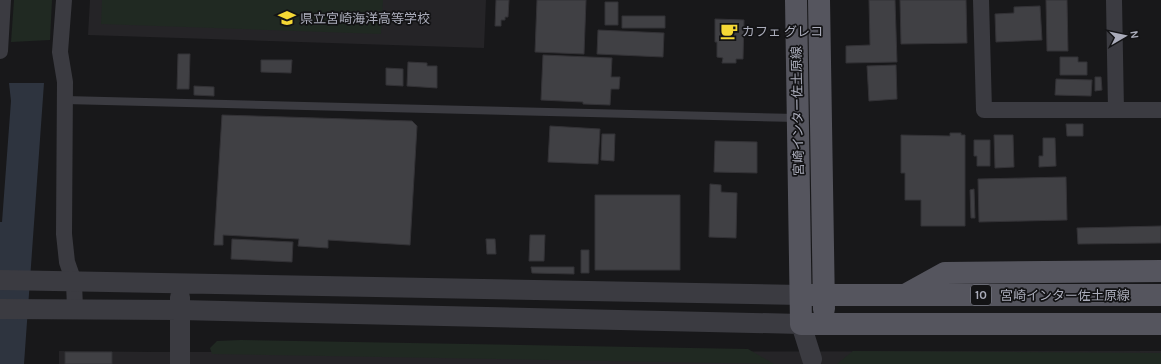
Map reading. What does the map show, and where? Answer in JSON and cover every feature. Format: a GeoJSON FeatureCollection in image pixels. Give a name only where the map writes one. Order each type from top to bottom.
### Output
{"type":"FeatureCollection","features":[{"type":"Feature","properties":{"kind":"main road","name":"宮崎インター佐土原線"},"geometry":{"type":"LineString","coordinates":[[796,0],[801,324]]}},
{"type":"Feature","properties":{"kind":"main road","name":"宮崎インター佐土原線"},"geometry":{"type":"LineString","coordinates":[[819,0],[825,325]]}},
{"type":"Feature","properties":{"kind":"main road"},"geometry":{"type":"LineString","coordinates":[[906,295],[945,273],[1161,271]]}},
{"type":"Feature","properties":{"kind":"main road","name":"宮崎インター佐土原線"},"geometry":{"type":"LineString","coordinates":[[801,295],[1161,295]]}},
{"type":"Feature","properties":{"kind":"main road"},"geometry":{"type":"LineString","coordinates":[[801,324],[1161,324]]}},
{"type":"Feature","properties":{"kind":"street"},"geometry":{"type":"LineString","coordinates":[[0,51],[3,0]]}},
{"type":"Feature","properties":{"kind":"street"},"geometry":{"type":"LineString","coordinates":[[64,0],[60,52],[65,82],[64,234],[67,262],[74,282],[74,309]]}},
{"type":"Feature","properties":{"kind":"street"},"geometry":{"type":"LineString","coordinates":[[981,0],[984,110],[1161,110]]}},
{"type":"Feature","properties":{"kind":"street"},"geometry":{"type":"LineString","coordinates":[[1114,0],[1116,110]]}},
{"type":"Feature","properties":{"kind":"street"},"geometry":{"type":"LineString","coordinates":[[0,280],[801,295]]}},
{"type":"Feature","properties":{"kind":"street"},"geometry":{"type":"LineString","coordinates":[[180,283],[180,364]]}},
{"type":"Feature","properties":{"kind":"street"},"geometry":{"type":"LineString","coordinates":[[0,309],[180,310],[801,324],[812,362]]}},
{"type":"Feature","properties":{"kind":"street"},"geometry":{"type":"LineString","coordinates":[[812,362],[825,325]]}},
{"type":"Feature","properties":{"kind":"lane"},"geometry":{"type":"LineString","coordinates":[[65,100],[798,118]]}},
{"type":"Feature","properties":{"kind":"shaded area"},"geometry":{"type":"Polygon","coordinates":[[[14,0],[52,0],[50,40],[11,42],[14,0]]]}},
{"type":"Feature","properties":{"kind":"shaded area","name":"県立宮崎海洋高等学校"},"geometry":{"type":"Polygon","coordinates":[[[90,0],[486,0],[484,48],[88,35],[90,0]]]}},
{"type":"Feature","properties":{"kind":"shaded area"},"geometry":{"type":"Polygon","coordinates":[[[102,0],[383,0],[381,34],[101,24],[102,0]]]}},
{"type":"Feature","properties":{"kind":"shaded area"},"geometry":{"type":"Polygon","coordinates":[[[9,83],[44,83],[24,364],[0,364],[0,222],[2,222],[11,101],[9,83]]]}},
{"type":"Feature","properties":{"kind":"shaded area"},"geometry":{"type":"Polygon","coordinates":[[[241,340],[748,349],[774,364],[212,354],[210,348],[217,341],[241,340]]]}},
{"type":"Feature","properties":{"kind":"shaded area"},"geometry":{"type":"Polygon","coordinates":[[[59,351],[1161,351],[1161,364],[59,364],[59,351]]]}},
{"type":"Feature","properties":{"kind":"shaded area"},"geometry":{"type":"Polygon","coordinates":[[[853,351],[1161,353],[1161,364],[837,364],[853,351]]]}},
{"type":"Feature","properties":{"kind":"building"},"geometry":{"type":"Polygon","coordinates":[[[496,0],[509,0],[508,17],[505,17],[505,20],[501,20],[501,26],[495,26],[496,0]]]}},
{"type":"Feature","properties":{"kind":"building"},"geometry":{"type":"Polygon","coordinates":[[[537,0],[586,0],[584,54],[535,52],[537,0]]]}},
{"type":"Feature","properties":{"kind":"building"},"geometry":{"type":"Polygon","coordinates":[[[869,0],[895,0],[897,62],[846,63],[846,46],[870,45],[869,0]]]}},
{"type":"Feature","properties":{"kind":"building"},"geometry":{"type":"Polygon","coordinates":[[[900,0],[966,0],[967,43],[901,44],[900,0]]]}},
{"type":"Feature","properties":{"kind":"building"},"geometry":{"type":"Polygon","coordinates":[[[1046,0],[1067,0],[1068,51],[1047,51],[1046,0]]]}},
{"type":"Feature","properties":{"kind":"building"},"geometry":{"type":"Polygon","coordinates":[[[605,2],[618,2],[618,25],[605,25],[605,2]]]}},
{"type":"Feature","properties":{"kind":"building"},"geometry":{"type":"Polygon","coordinates":[[[1040,6],[1042,40],[996,42],[995,14],[1014,13],[1014,7],[1040,6]]]}},
{"type":"Feature","properties":{"kind":"building"},"geometry":{"type":"Polygon","coordinates":[[[622,16],[665,16],[665,28],[622,28],[622,16]]]}},
{"type":"Feature","properties":{"kind":"building","name":"カフェ グレコ"},"geometry":{"type":"Polygon","coordinates":[[[715,19],[744,20],[743,59],[736,59],[736,63],[722,63],[723,58],[717,57],[717,42],[715,42],[715,19]]]}},
{"type":"Feature","properties":{"kind":"building"},"geometry":{"type":"Polygon","coordinates":[[[598,30],[664,33],[663,57],[597,54],[598,30]]]}},
{"type":"Feature","properties":{"kind":"building"},"geometry":{"type":"Polygon","coordinates":[[[178,54],[190,54],[189,89],[177,89],[178,54]]]}},
{"type":"Feature","properties":{"kind":"building"},"geometry":{"type":"Polygon","coordinates":[[[543,55],[612,58],[611,77],[620,77],[619,89],[611,89],[610,105],[541,100],[543,55]]]}},
{"type":"Feature","properties":{"kind":"building"},"geometry":{"type":"Polygon","coordinates":[[[1060,57],[1078,57],[1078,62],[1087,62],[1087,75],[1060,75],[1060,57]]]}},
{"type":"Feature","properties":{"kind":"building"},"geometry":{"type":"Polygon","coordinates":[[[261,60],[292,60],[291,73],[261,72],[261,60]]]}},
{"type":"Feature","properties":{"kind":"building"},"geometry":{"type":"Polygon","coordinates":[[[408,62],[427,63],[427,66],[437,66],[437,88],[407,86],[408,62]]]}},
{"type":"Feature","properties":{"kind":"building"},"geometry":{"type":"Polygon","coordinates":[[[896,65],[897,99],[869,101],[867,66],[896,65]]]}},
{"type":"Feature","properties":{"kind":"building"},"geometry":{"type":"Polygon","coordinates":[[[386,68],[403,69],[403,86],[386,85],[386,68]]]}},
{"type":"Feature","properties":{"kind":"building"},"geometry":{"type":"Polygon","coordinates":[[[1095,77],[1101,77],[1102,90],[1095,91],[1095,77]]]}},
{"type":"Feature","properties":{"kind":"building"},"geometry":{"type":"Polygon","coordinates":[[[1056,79],[1092,80],[1091,96],[1055,95],[1056,79]]]}},
{"type":"Feature","properties":{"kind":"building"},"geometry":{"type":"Polygon","coordinates":[[[194,86],[214,87],[214,96],[194,95],[194,86]]]}},
{"type":"Feature","properties":{"kind":"building"},"geometry":{"type":"Polygon","coordinates":[[[222,115],[412,121],[417,126],[410,245],[328,240],[328,248],[298,246],[299,239],[223,235],[223,245],[214,245],[222,115]]]}},
{"type":"Feature","properties":{"kind":"building"},"geometry":{"type":"Polygon","coordinates":[[[1066,124],[1083,124],[1083,136],[1067,136],[1066,124]]]}},
{"type":"Feature","properties":{"kind":"building"},"geometry":{"type":"Polygon","coordinates":[[[550,126],[600,129],[598,164],[548,162],[550,126]]]}},
{"type":"Feature","properties":{"kind":"building"},"geometry":{"type":"Polygon","coordinates":[[[950,133],[961,133],[961,135],[965,135],[965,226],[921,226],[921,200],[905,200],[905,173],[901,173],[901,135],[950,136],[950,133]]]}},
{"type":"Feature","properties":{"kind":"building"},"geometry":{"type":"Polygon","coordinates":[[[602,134],[615,134],[614,161],[601,160],[602,134]]]}},
{"type":"Feature","properties":{"kind":"building"},"geometry":{"type":"Polygon","coordinates":[[[994,135],[1013,135],[1014,167],[995,168],[994,135]]]}},
{"type":"Feature","properties":{"kind":"building"},"geometry":{"type":"Polygon","coordinates":[[[1043,138],[1055,138],[1056,166],[1039,167],[1039,156],[1043,156],[1043,138]]]}},
{"type":"Feature","properties":{"kind":"building"},"geometry":{"type":"Polygon","coordinates":[[[974,140],[990,140],[990,166],[977,166],[977,156],[974,156],[974,140]]]}},
{"type":"Feature","properties":{"kind":"building"},"geometry":{"type":"Polygon","coordinates":[[[715,141],[757,142],[757,173],[714,172],[715,141]]]}},
{"type":"Feature","properties":{"kind":"building"},"geometry":{"type":"Polygon","coordinates":[[[1066,177],[1067,220],[979,222],[978,179],[1066,177]]]}},
{"type":"Feature","properties":{"kind":"building"},"geometry":{"type":"Polygon","coordinates":[[[710,184],[721,185],[721,192],[737,193],[736,238],[709,237],[710,184]]]}},
{"type":"Feature","properties":{"kind":"building"},"geometry":{"type":"Polygon","coordinates":[[[974,189],[975,218],[971,218],[970,190],[974,189]]]}},
{"type":"Feature","properties":{"kind":"building"},"geometry":{"type":"Polygon","coordinates":[[[595,195],[680,195],[680,270],[595,270],[595,195]]]}},
{"type":"Feature","properties":{"kind":"building"},"geometry":{"type":"Polygon","coordinates":[[[1161,226],[1161,243],[1078,244],[1077,228],[1161,226]]]}},
{"type":"Feature","properties":{"kind":"building"},"geometry":{"type":"Polygon","coordinates":[[[530,235],[545,235],[544,261],[529,261],[530,235]]]}},
{"type":"Feature","properties":{"kind":"building"},"geometry":{"type":"Polygon","coordinates":[[[232,239],[293,242],[292,262],[231,259],[232,239]]]}},
{"type":"Feature","properties":{"kind":"building"},"geometry":{"type":"Polygon","coordinates":[[[486,239],[495,239],[496,254],[487,254],[486,239]]]}},
{"type":"Feature","properties":{"kind":"building"},"geometry":{"type":"Polygon","coordinates":[[[581,250],[589,250],[589,273],[581,273],[581,250]]]}},
{"type":"Feature","properties":{"kind":"building"},"geometry":{"type":"Polygon","coordinates":[[[531,267],[574,267],[574,274],[532,273],[531,267]]]}},
{"type":"Feature","properties":{"kind":"building"},"geometry":{"type":"Polygon","coordinates":[[[65,352],[112,352],[112,364],[65,364],[65,352]]]}},
{"type":"Feature","properties":{"kind":"place","name":"県立宮崎海洋高等学校"},"geometry":{"type":"Point","coordinates":[287,18]}},
{"type":"Feature","properties":{"kind":"place","name":"カフェ グレコ"},"geometry":{"type":"Point","coordinates":[729,31]}}]}
